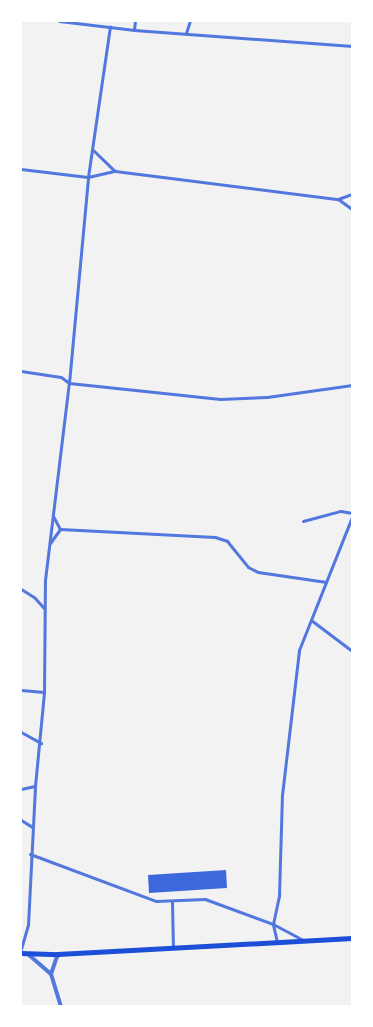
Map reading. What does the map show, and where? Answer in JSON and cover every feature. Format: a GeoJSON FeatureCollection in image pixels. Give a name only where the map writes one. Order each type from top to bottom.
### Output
{"type":"FeatureCollection","features":[{"type":"Feature","properties":{"kind":"main road"},"geometry":{"type":"LineString","coordinates":[[21,953],[29,955],[58,954],[352,938]]}},
{"type":"Feature","properties":{"kind":"street"},"geometry":{"type":"LineString","coordinates":[[59,21],[134,30],[352,46]]}},
{"type":"Feature","properties":{"kind":"street"},"geometry":{"type":"LineString","coordinates":[[134,30],[135,21]]}},
{"type":"Feature","properties":{"kind":"street"},"geometry":{"type":"LineString","coordinates":[[186,33],[190,21]]}},
{"type":"Feature","properties":{"kind":"street"},"geometry":{"type":"LineString","coordinates":[[21,949],[28,926],[30,854],[35,786],[41,743],[44,692],[44,608],[49,544],[69,384],[88,176],[110,27]]}},
{"type":"Feature","properties":{"kind":"street"},"geometry":{"type":"LineString","coordinates":[[93,150],[115,171]]}},
{"type":"Feature","properties":{"kind":"street"},"geometry":{"type":"LineString","coordinates":[[21,168],[88,176],[115,171],[338,199],[352,194]]}},
{"type":"Feature","properties":{"kind":"street"},"geometry":{"type":"LineString","coordinates":[[338,199],[352,209]]}},
{"type":"Feature","properties":{"kind":"street"},"geometry":{"type":"LineString","coordinates":[[21,371],[62,377],[69,384],[220,399],[267,397],[352,385]]}},
{"type":"Feature","properties":{"kind":"street"},"geometry":{"type":"LineString","coordinates":[[303,521],[341,511],[352,513]]}},
{"type":"Feature","properties":{"kind":"street"},"geometry":{"type":"LineString","coordinates":[[53,515],[60,528]]}},
{"type":"Feature","properties":{"kind":"street"},"geometry":{"type":"LineString","coordinates":[[277,942],[273,924],[279,895],[282,795],[299,650],[352,517]]}},
{"type":"Feature","properties":{"kind":"street"},"geometry":{"type":"LineString","coordinates":[[49,544],[60,528]]}},
{"type":"Feature","properties":{"kind":"street"},"geometry":{"type":"LineString","coordinates":[[60,528],[215,537],[227,541],[248,567],[258,572],[326,582]]}},
{"type":"Feature","properties":{"kind":"street"},"geometry":{"type":"LineString","coordinates":[[21,589],[34,597],[44,608]]}},
{"type":"Feature","properties":{"kind":"street"},"geometry":{"type":"LineString","coordinates":[[311,620],[352,651]]}},
{"type":"Feature","properties":{"kind":"street"},"geometry":{"type":"LineString","coordinates":[[21,690],[44,692]]}},
{"type":"Feature","properties":{"kind":"street"},"geometry":{"type":"LineString","coordinates":[[21,732],[41,743]]}},
{"type":"Feature","properties":{"kind":"street"},"geometry":{"type":"LineString","coordinates":[[21,789],[35,786]]}},
{"type":"Feature","properties":{"kind":"street"},"geometry":{"type":"LineString","coordinates":[[21,820],[32,827]]}},
{"type":"Feature","properties":{"kind":"street"},"geometry":{"type":"LineString","coordinates":[[30,854],[156,901],[172,902],[205,899],[273,924],[306,940]]}},
{"type":"Feature","properties":{"kind":"street"},"geometry":{"type":"LineString","coordinates":[[172,902],[174,948]]}},
{"type":"Feature","properties":{"kind":"street"},"geometry":{"type":"LineString","coordinates":[[50,974],[58,954]]}},
{"type":"Feature","properties":{"kind":"street"},"geometry":{"type":"LineString","coordinates":[[29,955],[50,974],[61,1006]]}},
{"type":"Feature","properties":{"kind":"building"},"geometry":{"type":"Polygon","coordinates":[[[226,870],[227,888],[149,893],[148,875],[226,870]]]}}]}
